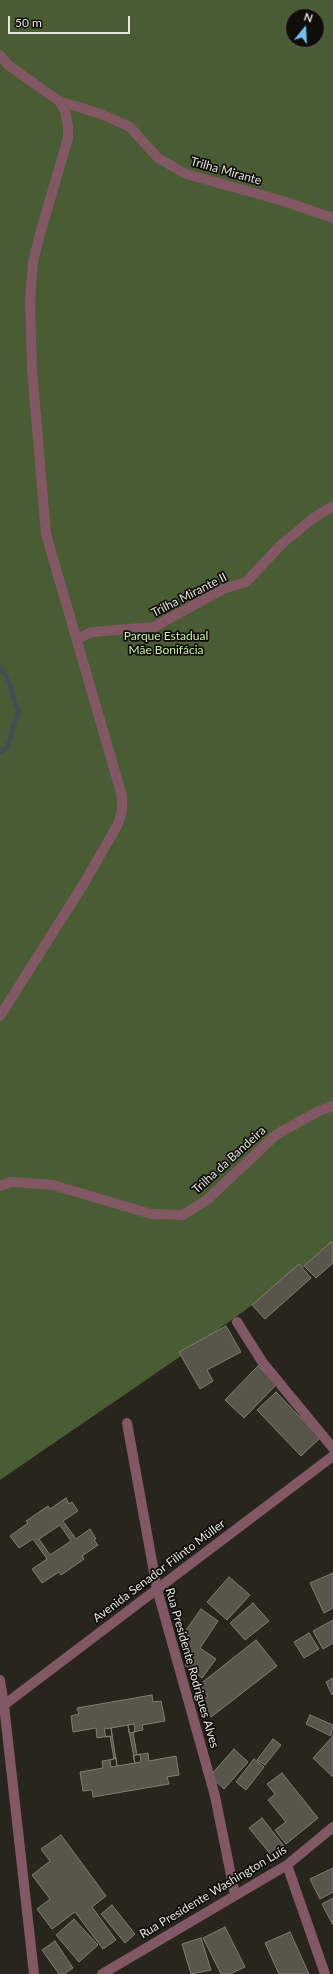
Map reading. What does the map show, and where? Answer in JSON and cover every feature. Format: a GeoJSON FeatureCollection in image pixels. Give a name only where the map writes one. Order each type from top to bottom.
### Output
{"type":"FeatureCollection","features":[{"type":"Feature","properties":{"kind":"street"},"geometry":{"type":"LineString","coordinates":[[0,55],[8,65],[59,101],[65,111],[68,125],[68,138],[40,234],[34,262],[30,300],[32,369],[46,534],[122,796],[122,812],[118,824],[83,885],[0,1016]]}},
{"type":"Feature","properties":{"kind":"street","name":"Trilha Mirante"},"geometry":{"type":"LineString","coordinates":[[59,101],[101,114],[130,127],[158,158],[186,174],[283,201],[333,218]]}},
{"type":"Feature","properties":{"kind":"street","name":"Trilha Mirante II"},"geometry":{"type":"LineString","coordinates":[[77,639],[92,632],[154,628],[223,589],[246,582],[282,544],[312,519],[333,506]]}},
{"type":"Feature","properties":{"kind":"street","name":"Trilha da Bandeira"},"geometry":{"type":"LineString","coordinates":[[0,1186],[11,1182],[53,1185],[151,1214],[183,1215],[208,1200],[277,1134],[319,1111],[333,1106]]}},
{"type":"Feature","properties":{"kind":"street"},"geometry":{"type":"LineString","coordinates":[[237,1322],[263,1363],[333,1448]]}},
{"type":"Feature","properties":{"kind":"street","name":"Rua Presidente Rodrigues Alves"},"geometry":{"type":"LineString","coordinates":[[127,1422],[157,1589],[215,1796],[235,1895]]}},
{"type":"Feature","properties":{"kind":"street","name":"Avenida Senador Filinto Müller"},"geometry":{"type":"LineString","coordinates":[[2,1706],[333,1456]]}},
{"type":"Feature","properties":{"kind":"street"},"geometry":{"type":"LineString","coordinates":[[0,1680],[34,1974]]}},
{"type":"Feature","properties":{"kind":"street","name":"Rua Presidente Washington Luís"},"geometry":{"type":"LineString","coordinates":[[102,1974],[287,1864],[333,1827]]}},
{"type":"Feature","properties":{"kind":"street"},"geometry":{"type":"LineString","coordinates":[[287,1864],[325,1974]]}},
{"type":"Feature","properties":{"kind":"green space","name":"Parque Estadual Mãe Bonifácia"},"geometry":{"type":"Polygon","coordinates":[[[0,0],[333,0],[333,1246],[200,1343],[0,1480],[0,0]]]}},
{"type":"Feature","properties":{"kind":"building"},"geometry":{"type":"Polygon","coordinates":[[[331,1242],[333,1244],[333,1263],[316,1278],[304,1266],[331,1242]]]}},
{"type":"Feature","properties":{"kind":"building"},"geometry":{"type":"Polygon","coordinates":[[[299,1264],[311,1278],[265,1319],[252,1305],[299,1264]]]}},
{"type":"Feature","properties":{"kind":"building"},"geometry":{"type":"Polygon","coordinates":[[[226,1326],[241,1352],[207,1370],[213,1381],[200,1389],[179,1352],[226,1326]]]}},
{"type":"Feature","properties":{"kind":"building"},"geometry":{"type":"Polygon","coordinates":[[[258,1366],[277,1384],[244,1418],[225,1400],[258,1366]]]}},
{"type":"Feature","properties":{"kind":"building"},"geometry":{"type":"Polygon","coordinates":[[[276,1392],[320,1438],[301,1456],[257,1410],[276,1392]]]}},
{"type":"Feature","properties":{"kind":"building"},"geometry":{"type":"Polygon","coordinates":[[[66,1498],[69,1504],[72,1502],[78,1511],[63,1521],[76,1539],[90,1529],[96,1539],[94,1540],[98,1545],[82,1556],[84,1559],[61,1575],[59,1572],[42,1583],[32,1569],[47,1559],[33,1539],[19,1548],[10,1536],[28,1523],[26,1521],[48,1506],[50,1509],[66,1498]]]}},
{"type":"Feature","properties":{"kind":"building"},"geometry":{"type":"Polygon","coordinates":[[[60,1525],[71,1541],[50,1555],[39,1539],[60,1525]]]}},
{"type":"Feature","properties":{"kind":"building"},"geometry":{"type":"Polygon","coordinates":[[[333,1573],[333,1608],[324,1613],[310,1583],[333,1573]]]}},
{"type":"Feature","properties":{"kind":"building"},"geometry":{"type":"Polygon","coordinates":[[[229,1577],[250,1595],[227,1620],[207,1602],[229,1577]]]}},
{"type":"Feature","properties":{"kind":"building"},"geometry":{"type":"Polygon","coordinates":[[[253,1603],[269,1621],[245,1640],[230,1623],[253,1603]]]}},
{"type":"Feature","properties":{"kind":"building"},"geometry":{"type":"Polygon","coordinates":[[[201,1609],[218,1621],[200,1648],[216,1659],[202,1678],[185,1665],[193,1653],[183,1646],[190,1637],[184,1633],[201,1609]]]}},
{"type":"Feature","properties":{"kind":"building"},"geometry":{"type":"Polygon","coordinates":[[[333,1620],[333,1643],[323,1649],[313,1631],[333,1620]]]}},
{"type":"Feature","properties":{"kind":"building"},"geometry":{"type":"Polygon","coordinates":[[[309,1633],[319,1649],[304,1658],[294,1642],[309,1633]]]}},
{"type":"Feature","properties":{"kind":"building"},"geometry":{"type":"Polygon","coordinates":[[[256,1640],[277,1666],[211,1717],[200,1703],[208,1696],[199,1685],[256,1640]]]}},
{"type":"Feature","properties":{"kind":"building"},"geometry":{"type":"Polygon","coordinates":[[[333,1678],[333,1694],[332,1695],[326,1682],[333,1678]]]}},
{"type":"Feature","properties":{"kind":"building"},"geometry":{"type":"Polygon","coordinates":[[[152,1695],[153,1702],[161,1701],[165,1721],[142,1725],[143,1730],[133,1732],[137,1755],[148,1753],[149,1761],[176,1756],[179,1775],[167,1777],[169,1784],[93,1797],[92,1790],[83,1791],[80,1772],[103,1768],[102,1761],[114,1759],[110,1736],[97,1738],[96,1728],[73,1732],[71,1716],[79,1714],[77,1708],[152,1695]]]}},
{"type":"Feature","properties":{"kind":"building"},"geometry":{"type":"Polygon","coordinates":[[[310,1715],[333,1725],[331,1736],[306,1724],[310,1715]]]}},
{"type":"Feature","properties":{"kind":"building"},"geometry":{"type":"Polygon","coordinates":[[[134,1724],[135,1732],[129,1733],[128,1725],[134,1724]]]}},
{"type":"Feature","properties":{"kind":"building"},"geometry":{"type":"Polygon","coordinates":[[[128,1725],[135,1763],[117,1766],[111,1728],[128,1725]]]}},
{"type":"Feature","properties":{"kind":"building"},"geometry":{"type":"Polygon","coordinates":[[[111,1728],[112,1736],[106,1737],[104,1729],[111,1728]]]}},
{"type":"Feature","properties":{"kind":"building"},"geometry":{"type":"Polygon","coordinates":[[[333,1736],[333,1777],[313,1758],[333,1736]]]}},
{"type":"Feature","properties":{"kind":"building"},"geometry":{"type":"Polygon","coordinates":[[[273,1739],[281,1745],[265,1765],[257,1760],[273,1739]]]}},
{"type":"Feature","properties":{"kind":"building"},"geometry":{"type":"Polygon","coordinates":[[[234,1749],[248,1762],[224,1789],[210,1776],[234,1749]]]}},
{"type":"Feature","properties":{"kind":"building"},"geometry":{"type":"Polygon","coordinates":[[[140,1754],[141,1762],[135,1763],[133,1756],[140,1754]]]}},
{"type":"Feature","properties":{"kind":"building"},"geometry":{"type":"Polygon","coordinates":[[[116,1758],[117,1766],[111,1767],[110,1760],[116,1758]]]}},
{"type":"Feature","properties":{"kind":"building"},"geometry":{"type":"Polygon","coordinates":[[[254,1759],[264,1767],[246,1790],[236,1782],[254,1759]]]}},
{"type":"Feature","properties":{"kind":"building"},"geometry":{"type":"Polygon","coordinates":[[[282,1773],[318,1818],[286,1844],[275,1830],[286,1822],[268,1800],[275,1794],[267,1784],[282,1773]]]}},
{"type":"Feature","properties":{"kind":"building"},"geometry":{"type":"Polygon","coordinates":[[[262,1818],[284,1846],[272,1856],[249,1828],[262,1818]]]}},
{"type":"Feature","properties":{"kind":"building"},"geometry":{"type":"Polygon","coordinates":[[[61,1835],[106,1896],[92,1907],[116,1940],[103,1949],[75,1912],[52,1929],[37,1909],[50,1899],[32,1875],[50,1861],[41,1849],[61,1835]]]}},
{"type":"Feature","properties":{"kind":"building"},"geometry":{"type":"Polygon","coordinates":[[[333,1868],[333,1892],[320,1899],[310,1879],[333,1868]]]}},
{"type":"Feature","properties":{"kind":"building"},"geometry":{"type":"Polygon","coordinates":[[[333,1898],[333,1925],[322,1904],[333,1898]]]}},
{"type":"Feature","properties":{"kind":"building"},"geometry":{"type":"Polygon","coordinates":[[[112,1905],[135,1934],[125,1943],[101,1914],[112,1905]]]}},
{"type":"Feature","properties":{"kind":"building"},"geometry":{"type":"Polygon","coordinates":[[[74,1919],[98,1945],[79,1962],[56,1935],[74,1919]]]}},
{"type":"Feature","properties":{"kind":"building"},"geometry":{"type":"Polygon","coordinates":[[[225,1927],[245,1967],[230,1974],[221,1974],[203,1938],[225,1927]]]}},
{"type":"Feature","properties":{"kind":"building"},"geometry":{"type":"Polygon","coordinates":[[[290,1932],[309,1974],[279,1974],[265,1943],[290,1932]]]}},
{"type":"Feature","properties":{"kind":"building"},"geometry":{"type":"Polygon","coordinates":[[[201,1938],[211,1970],[191,1974],[182,1944],[201,1938]]]}},
{"type":"Feature","properties":{"kind":"building"},"geometry":{"type":"Polygon","coordinates":[[[55,1941],[73,1968],[64,1974],[59,1974],[42,1950],[55,1941]]]}},
{"type":"Feature","properties":{"kind":"waterway"},"geometry":{"type":"LineString","coordinates":[[0,667],[7,677],[18,711],[7,748],[0,752]]}}]}
